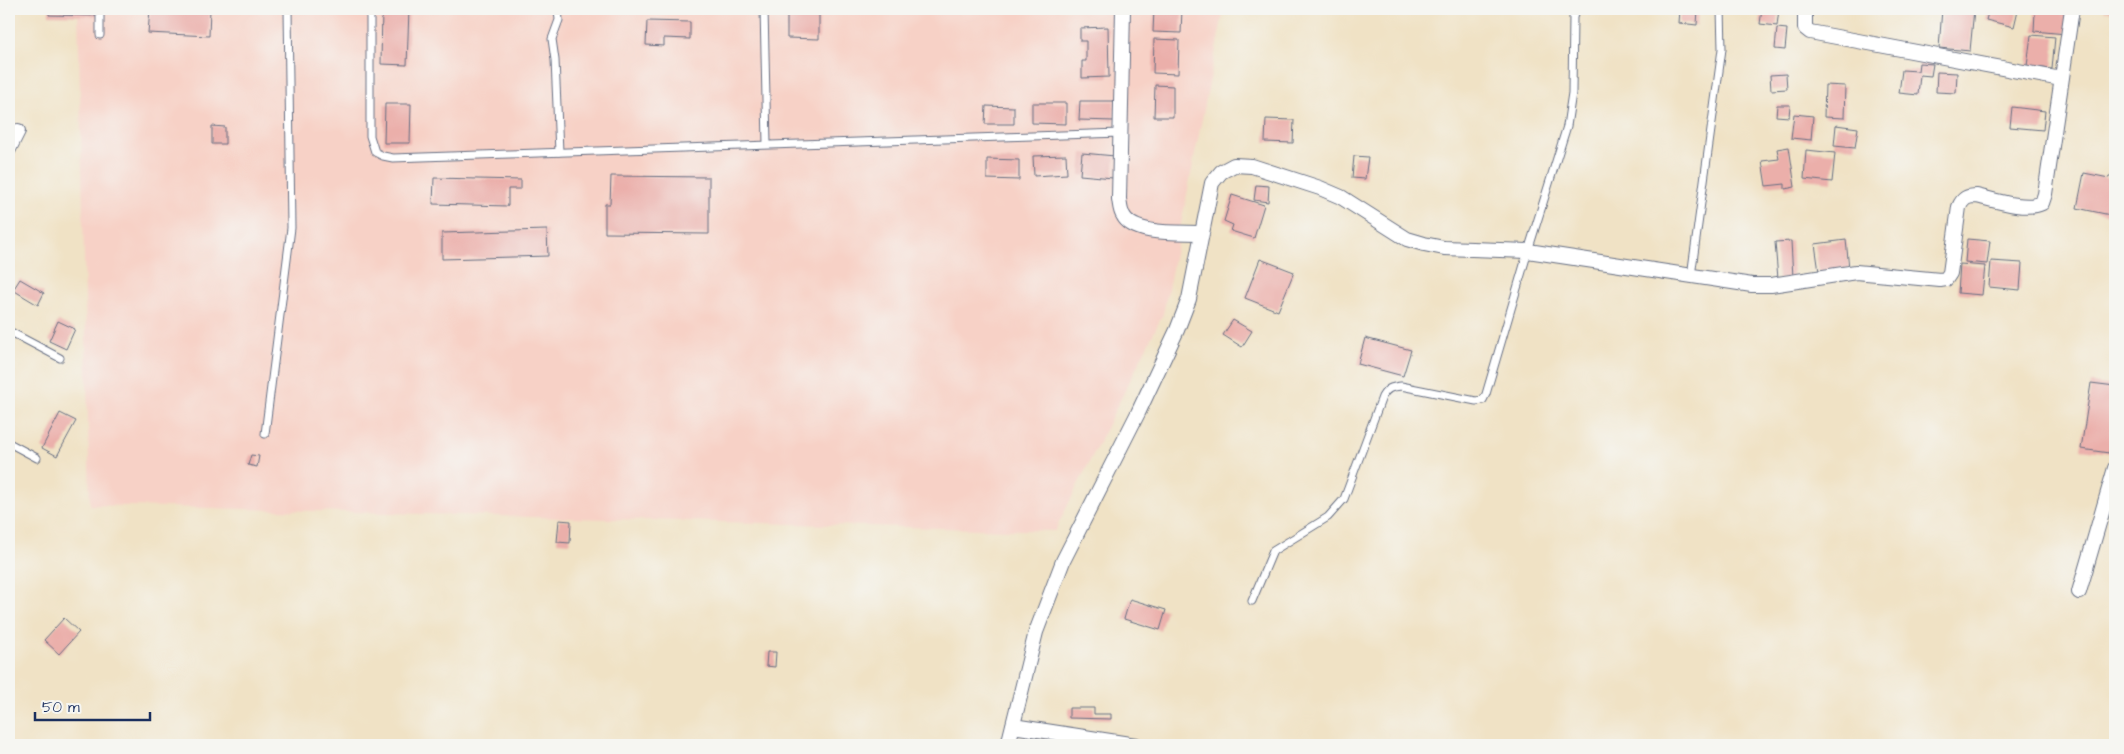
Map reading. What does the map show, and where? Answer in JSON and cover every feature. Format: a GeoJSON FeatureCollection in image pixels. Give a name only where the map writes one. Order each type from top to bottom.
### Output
{"type":"FeatureCollection","features":[{"type":"Feature","properties":{"kind":"street"},"geometry":{"type":"LineString","coordinates":[[1123,9],[1122,133],[1119,199],[1122,215],[1132,225],[1150,230],[1201,233]]}},
{"type":"Feature","properties":{"kind":"street"},"geometry":{"type":"LineString","coordinates":[[1805,9],[1805,28],[1810,32],[2061,79]]}},
{"type":"Feature","properties":{"kind":"street"},"geometry":{"type":"LineString","coordinates":[[1008,745],[1039,623],[1063,561],[1138,413],[1189,299],[1212,184],[1221,172],[1234,166],[1252,166],[1320,188],[1341,197],[1407,239],[1444,248],[1528,251],[1752,285],[1772,285],[1856,272],[1946,279],[1950,273],[1959,207],[1963,200],[1969,196],[1977,196],[2027,206],[2035,206],[2042,203],[2045,194],[2072,9]]}},
{"type":"Feature","properties":{"kind":"street"},"geometry":{"type":"LineString","coordinates":[[9,149],[18,131]]}},
{"type":"Feature","properties":{"kind":"street"},"geometry":{"type":"LineString","coordinates":[[2079,592],[2115,472]]}},
{"type":"Feature","properties":{"kind":"street"},"geometry":{"type":"LineString","coordinates":[[1013,726],[1136,745]]}},
{"type":"Feature","properties":{"kind":"lane"},"geometry":{"type":"LineString","coordinates":[[100,9],[100,35]]}},
{"type":"Feature","properties":{"kind":"lane"},"geometry":{"type":"LineString","coordinates":[[265,434],[291,228],[288,9]]}},
{"type":"Feature","properties":{"kind":"lane"},"geometry":{"type":"LineString","coordinates":[[370,9],[370,136],[375,152],[392,158],[1122,133]]}},
{"type":"Feature","properties":{"kind":"lane"},"geometry":{"type":"LineString","coordinates":[[558,9],[559,20],[552,39],[555,60],[558,152]]}},
{"type":"Feature","properties":{"kind":"lane"},"geometry":{"type":"LineString","coordinates":[[764,9],[767,144]]}},
{"type":"Feature","properties":{"kind":"lane"},"geometry":{"type":"LineString","coordinates":[[1252,602],[1273,551],[1328,517],[1344,499],[1386,390],[1401,386],[1468,401],[1483,400],[1490,384],[1528,251],[1567,126],[1572,93],[1573,17],[1578,9]]}},
{"type":"Feature","properties":{"kind":"lane"},"geometry":{"type":"LineString","coordinates":[[1691,276],[1722,49],[1720,9]]}},
{"type":"Feature","properties":{"kind":"lane"},"geometry":{"type":"LineString","coordinates":[[9,331],[60,358]]}},
{"type":"Feature","properties":{"kind":"lane"},"geometry":{"type":"LineString","coordinates":[[9,443],[38,458]]}},
{"type":"Feature","properties":{"kind":"shaded area"},"geometry":{"type":"Polygon","coordinates":[[[78,9],[1224,9],[1163,314],[1055,531],[90,505],[78,9]]]}},
{"type":"Feature","properties":{"kind":"building"},"geometry":{"type":"Polygon","coordinates":[[[49,9],[101,9],[101,16],[49,15],[49,9]]]}},
{"type":"Feature","properties":{"kind":"building"},"geometry":{"type":"Polygon","coordinates":[[[150,9],[210,9],[209,36],[148,33],[150,9]]]}},
{"type":"Feature","properties":{"kind":"building"},"geometry":{"type":"Polygon","coordinates":[[[382,9],[409,9],[407,65],[381,64],[382,9]]]}},
{"type":"Feature","properties":{"kind":"building"},"geometry":{"type":"Polygon","coordinates":[[[787,9],[819,9],[819,39],[787,38],[787,9]]]}},
{"type":"Feature","properties":{"kind":"building"},"geometry":{"type":"Polygon","coordinates":[[[1154,9],[1182,9],[1181,33],[1153,32],[1154,9]]]}},
{"type":"Feature","properties":{"kind":"building"},"geometry":{"type":"Polygon","coordinates":[[[1680,9],[1698,9],[1697,25],[1679,23],[1680,9]]]}},
{"type":"Feature","properties":{"kind":"building"},"geometry":{"type":"Polygon","coordinates":[[[1762,9],[1779,9],[1777,26],[1760,24],[1762,9]]]}},
{"type":"Feature","properties":{"kind":"building"},"geometry":{"type":"Polygon","coordinates":[[[1942,9],[1974,9],[1970,51],[1939,48],[1942,9]]]}},
{"type":"Feature","properties":{"kind":"building"},"geometry":{"type":"Polygon","coordinates":[[[1989,9],[2018,10],[2014,27],[1986,20],[1989,9]]]}},
{"type":"Feature","properties":{"kind":"building"},"geometry":{"type":"Polygon","coordinates":[[[2042,9],[2068,9],[2066,34],[2034,31],[2035,12],[2042,12],[2042,9]]]}},
{"type":"Feature","properties":{"kind":"building"},"geometry":{"type":"Polygon","coordinates":[[[2104,9],[2115,9],[2115,12],[2104,11],[2104,9]]]}},
{"type":"Feature","properties":{"kind":"building"},"geometry":{"type":"Polygon","coordinates":[[[647,21],[690,22],[690,39],[664,38],[664,46],[646,45],[647,21]]]}},
{"type":"Feature","properties":{"kind":"building"},"geometry":{"type":"Polygon","coordinates":[[[1108,27],[1109,77],[1082,78],[1082,61],[1086,61],[1086,41],[1080,41],[1080,28],[1108,27]]]}},
{"type":"Feature","properties":{"kind":"building"},"geometry":{"type":"Polygon","coordinates":[[[1777,28],[1787,29],[1785,50],[1775,49],[1777,28]]]}},
{"type":"Feature","properties":{"kind":"building"},"geometry":{"type":"Polygon","coordinates":[[[2031,35],[2055,37],[2052,69],[2027,66],[2031,35]]]}},
{"type":"Feature","properties":{"kind":"building"},"geometry":{"type":"Polygon","coordinates":[[[1154,39],[1179,40],[1178,74],[1153,73],[1154,39]]]}},
{"type":"Feature","properties":{"kind":"building"},"geometry":{"type":"Polygon","coordinates":[[[1919,63],[1933,64],[1931,76],[1920,75],[1918,95],[1899,93],[1902,70],[1918,71],[1919,63]]]}},
{"type":"Feature","properties":{"kind":"building"},"geometry":{"type":"Polygon","coordinates":[[[1937,72],[1957,73],[1956,93],[1936,92],[1937,72]]]}},
{"type":"Feature","properties":{"kind":"building"},"geometry":{"type":"Polygon","coordinates":[[[1786,74],[1787,89],[1771,90],[1770,75],[1786,74]]]}},
{"type":"Feature","properties":{"kind":"building"},"geometry":{"type":"Polygon","coordinates":[[[1155,85],[1173,86],[1173,117],[1154,117],[1155,85]]]}},
{"type":"Feature","properties":{"kind":"building"},"geometry":{"type":"Polygon","coordinates":[[[1825,85],[1845,86],[1844,118],[1824,117],[1825,85]]]}},
{"type":"Feature","properties":{"kind":"building"},"geometry":{"type":"Polygon","coordinates":[[[1080,101],[1114,101],[1114,121],[1079,120],[1080,101]]]}},
{"type":"Feature","properties":{"kind":"building"},"geometry":{"type":"Polygon","coordinates":[[[1032,103],[1066,103],[1066,124],[1032,123],[1032,103]]]}},
{"type":"Feature","properties":{"kind":"building"},"geometry":{"type":"Polygon","coordinates":[[[385,104],[411,104],[410,143],[384,143],[385,104]]]}},
{"type":"Feature","properties":{"kind":"building"},"geometry":{"type":"Polygon","coordinates":[[[1777,105],[1790,105],[1789,117],[1776,116],[1777,105]]]}},
{"type":"Feature","properties":{"kind":"building"},"geometry":{"type":"Polygon","coordinates":[[[986,106],[1014,107],[1014,124],[985,124],[986,106]]]}},
{"type":"Feature","properties":{"kind":"building"},"geometry":{"type":"Polygon","coordinates":[[[2012,107],[2045,111],[2043,130],[2010,127],[2012,107]]]}},
{"type":"Feature","properties":{"kind":"building"},"geometry":{"type":"Polygon","coordinates":[[[1794,114],[1813,116],[1811,140],[1791,138],[1794,114]]]}},
{"type":"Feature","properties":{"kind":"building"},"geometry":{"type":"Polygon","coordinates":[[[1266,119],[1294,120],[1293,143],[1265,142],[1266,119]]]}},
{"type":"Feature","properties":{"kind":"building"},"geometry":{"type":"Polygon","coordinates":[[[1836,125],[1858,128],[1855,148],[1834,146],[1836,125]]]}},
{"type":"Feature","properties":{"kind":"building"},"geometry":{"type":"Polygon","coordinates":[[[212,126],[225,127],[225,144],[212,144],[212,126]]]}},
{"type":"Feature","properties":{"kind":"building"},"geometry":{"type":"Polygon","coordinates":[[[1789,147],[1795,187],[1785,189],[1785,184],[1766,186],[1762,161],[1779,159],[1777,149],[1789,147]]]}},
{"type":"Feature","properties":{"kind":"building"},"geometry":{"type":"Polygon","coordinates":[[[1806,150],[1835,153],[1832,182],[1804,179],[1806,150]]]}},
{"type":"Feature","properties":{"kind":"building"},"geometry":{"type":"Polygon","coordinates":[[[1082,153],[1115,156],[1113,178],[1080,175],[1082,153]]]}},
{"type":"Feature","properties":{"kind":"building"},"geometry":{"type":"Polygon","coordinates":[[[1066,155],[1067,174],[1034,176],[1033,156],[1066,155]]]}},
{"type":"Feature","properties":{"kind":"building"},"geometry":{"type":"Polygon","coordinates":[[[1354,156],[1368,157],[1365,179],[1352,178],[1354,156]]]}},
{"type":"Feature","properties":{"kind":"building"},"geometry":{"type":"Polygon","coordinates":[[[987,159],[1019,160],[1019,180],[987,179],[987,159]]]}},
{"type":"Feature","properties":{"kind":"building"},"geometry":{"type":"Polygon","coordinates":[[[2084,173],[2109,178],[2110,175],[2115,176],[2115,216],[2077,208],[2084,173]]]}},
{"type":"Feature","properties":{"kind":"building"},"geometry":{"type":"Polygon","coordinates":[[[611,176],[709,177],[709,234],[605,233],[605,204],[610,204],[611,176]]]}},
{"type":"Feature","properties":{"kind":"building"},"geometry":{"type":"Polygon","coordinates":[[[434,178],[521,180],[521,189],[508,189],[508,206],[433,204],[434,178]]]}},
{"type":"Feature","properties":{"kind":"building"},"geometry":{"type":"Polygon","coordinates":[[[1256,185],[1269,186],[1268,202],[1254,200],[1256,185]]]}},
{"type":"Feature","properties":{"kind":"building"},"geometry":{"type":"Polygon","coordinates":[[[1232,195],[1264,205],[1254,238],[1231,231],[1233,225],[1224,221],[1232,195]]]}},
{"type":"Feature","properties":{"kind":"building"},"geometry":{"type":"Polygon","coordinates":[[[547,230],[548,256],[442,259],[442,233],[547,230]]]}},
{"type":"Feature","properties":{"kind":"building"},"geometry":{"type":"Polygon","coordinates":[[[1967,239],[1990,241],[1987,264],[1965,262],[1967,239]]]}},
{"type":"Feature","properties":{"kind":"building"},"geometry":{"type":"Polygon","coordinates":[[[1846,240],[1849,268],[1819,272],[1815,244],[1846,240]]]}},
{"type":"Feature","properties":{"kind":"building"},"geometry":{"type":"Polygon","coordinates":[[[1791,241],[1793,278],[1778,279],[1775,242],[1791,241]]]}},
{"type":"Feature","properties":{"kind":"building"},"geometry":{"type":"Polygon","coordinates":[[[1260,259],[1294,272],[1278,311],[1245,298],[1260,259]]]}},
{"type":"Feature","properties":{"kind":"building"},"geometry":{"type":"Polygon","coordinates":[[[1991,261],[2022,263],[2020,290],[1989,287],[1991,261]]]}},
{"type":"Feature","properties":{"kind":"building"},"geometry":{"type":"Polygon","coordinates":[[[1960,264],[1985,266],[1982,295],[1958,293],[1960,264]]]}},
{"type":"Feature","properties":{"kind":"building"},"geometry":{"type":"Polygon","coordinates":[[[20,279],[44,293],[38,305],[13,290],[20,279]]]}},
{"type":"Feature","properties":{"kind":"building"},"geometry":{"type":"Polygon","coordinates":[[[1233,320],[1252,331],[1242,347],[1223,335],[1233,320]]]}},
{"type":"Feature","properties":{"kind":"building"},"geometry":{"type":"Polygon","coordinates":[[[58,321],[75,329],[66,349],[49,341],[58,321]]]}},
{"type":"Feature","properties":{"kind":"building"},"geometry":{"type":"Polygon","coordinates":[[[1365,338],[1411,350],[1403,376],[1358,364],[1365,338]]]}},
{"type":"Feature","properties":{"kind":"building"},"geometry":{"type":"Polygon","coordinates":[[[2091,383],[2115,386],[2115,415],[2109,453],[2081,449],[2091,383]]]}},
{"type":"Feature","properties":{"kind":"building"},"geometry":{"type":"Polygon","coordinates":[[[60,413],[76,421],[57,456],[42,448],[60,413]]]}},
{"type":"Feature","properties":{"kind":"building"},"geometry":{"type":"Polygon","coordinates":[[[251,455],[259,456],[257,467],[248,465],[251,455]]]}},
{"type":"Feature","properties":{"kind":"building"},"geometry":{"type":"Polygon","coordinates":[[[559,520],[571,521],[570,543],[557,542],[559,520]]]}},
{"type":"Feature","properties":{"kind":"building"},"geometry":{"type":"Polygon","coordinates":[[[1130,599],[1166,610],[1160,630],[1124,619],[1130,599]]]}},
{"type":"Feature","properties":{"kind":"building"},"geometry":{"type":"Polygon","coordinates":[[[64,618],[79,632],[59,654],[44,640],[64,618]]]}},
{"type":"Feature","properties":{"kind":"building"},"geometry":{"type":"Polygon","coordinates":[[[767,652],[776,652],[775,667],[766,666],[767,652]]]}},
{"type":"Feature","properties":{"kind":"building"},"geometry":{"type":"Polygon","coordinates":[[[1069,708],[1094,708],[1094,714],[1111,714],[1111,719],[1069,718],[1069,708]]]}}]}
